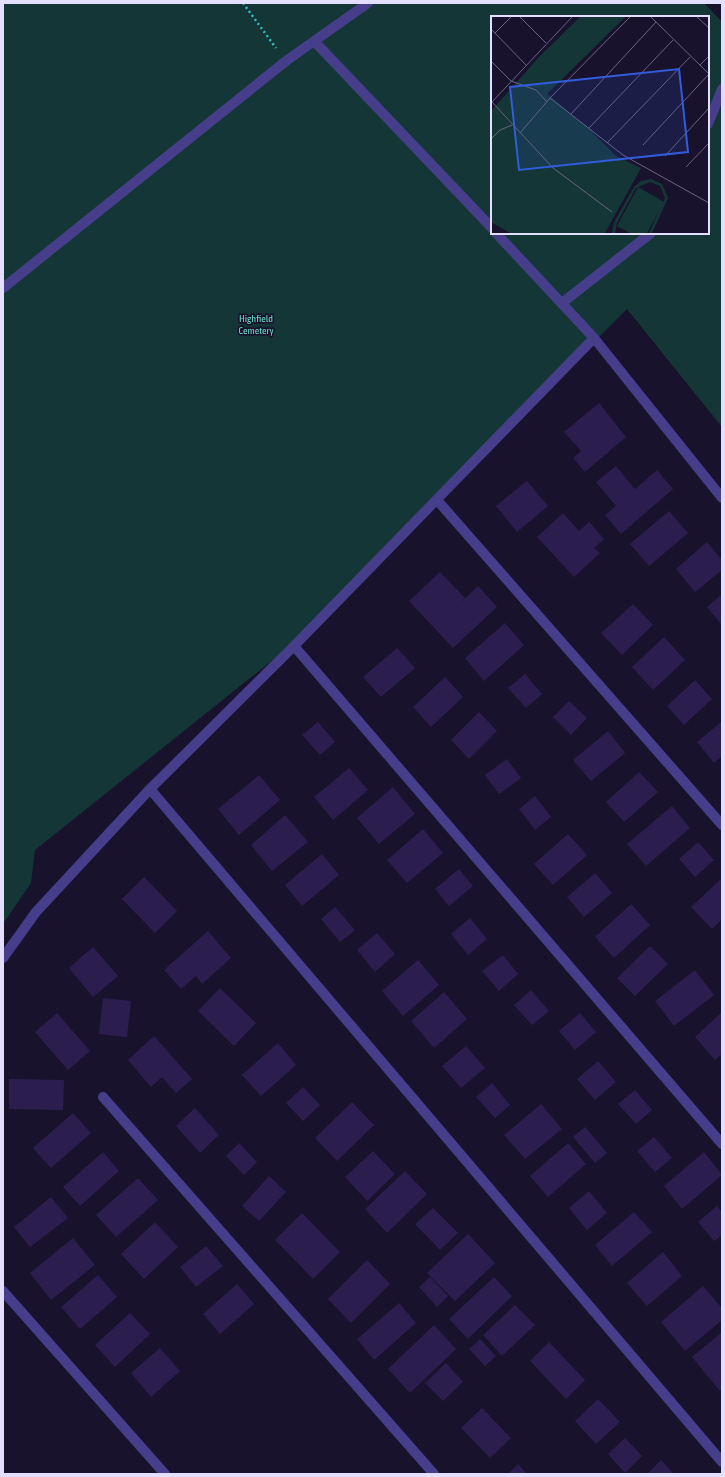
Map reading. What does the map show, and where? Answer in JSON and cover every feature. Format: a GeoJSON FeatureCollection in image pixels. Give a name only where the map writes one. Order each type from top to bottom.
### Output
{"type":"FeatureCollection","features":[{"type":"Feature","properties":{"kind":"street"},"geometry":{"type":"LineString","coordinates":[[3,288],[286,61],[368,3]]}},
{"type":"Feature","properties":{"kind":"street"},"geometry":{"type":"LineString","coordinates":[[314,41],[491,227]]}},
{"type":"Feature","properties":{"kind":"street"},"geometry":{"type":"LineString","coordinates":[[709,122],[722,89]]}},
{"type":"Feature","properties":{"kind":"street"},"geometry":{"type":"LineString","coordinates":[[497,234],[594,338],[722,498]]}},
{"type":"Feature","properties":{"kind":"street"},"geometry":{"type":"LineString","coordinates":[[562,303],[650,234]]}},
{"type":"Feature","properties":{"kind":"street"},"geometry":{"type":"LineString","coordinates":[[3,958],[36,912],[150,789],[294,646],[594,338]]}},
{"type":"Feature","properties":{"kind":"street"},"geometry":{"type":"LineString","coordinates":[[437,500],[722,825]]}},
{"type":"Feature","properties":{"kind":"street"},"geometry":{"type":"LineString","coordinates":[[294,646],[722,1144]]}},
{"type":"Feature","properties":{"kind":"street"},"geometry":{"type":"LineString","coordinates":[[150,789],[722,1462]]}},
{"type":"Feature","properties":{"kind":"street"},"geometry":{"type":"LineString","coordinates":[[103,1097],[434,1474]]}},
{"type":"Feature","properties":{"kind":"street"},"geometry":{"type":"LineString","coordinates":[[3,1291],[165,1474]]}},
{"type":"Feature","properties":{"kind":"path"},"geometry":{"type":"LineString","coordinates":[[243,3],[286,61]]}},
{"type":"Feature","properties":{"kind":"green space","name":"Highfield Cemetery"},"geometry":{"type":"Polygon","coordinates":[[[3,3],[704,3],[722,22],[722,427],[627,309],[299,639],[35,850],[31,883],[3,924],[3,3]]]}},
{"type":"Feature","properties":{"kind":"building"},"geometry":{"type":"Polygon","coordinates":[[[599,403],[626,437],[585,472],[573,458],[581,451],[564,432],[599,403]]]}},
{"type":"Feature","properties":{"kind":"building"},"geometry":{"type":"Polygon","coordinates":[[[616,466],[635,489],[619,503],[657,470],[673,489],[621,534],[605,515],[616,506],[596,482],[616,466]]]}},
{"type":"Feature","properties":{"kind":"building"},"geometry":{"type":"Polygon","coordinates":[[[527,481],[548,506],[517,532],[496,506],[527,481]]]}},
{"type":"Feature","properties":{"kind":"building"},"geometry":{"type":"Polygon","coordinates":[[[669,511],[688,533],[649,566],[630,544],[669,511]]]}},
{"type":"Feature","properties":{"kind":"building"},"geometry":{"type":"Polygon","coordinates":[[[563,513],[579,531],[589,522],[604,539],[594,548],[600,553],[574,577],[537,537],[563,513]]]}},
{"type":"Feature","properties":{"kind":"building"},"geometry":{"type":"Polygon","coordinates":[[[707,542],[722,560],[722,570],[695,592],[676,569],[707,542]]]}},
{"type":"Feature","properties":{"kind":"building"},"geometry":{"type":"Polygon","coordinates":[[[440,572],[465,598],[454,609],[478,586],[497,607],[453,648],[409,601],[440,572]]]}},
{"type":"Feature","properties":{"kind":"building"},"geometry":{"type":"Polygon","coordinates":[[[722,594],[722,625],[707,607],[722,594]]]}},
{"type":"Feature","properties":{"kind":"building"},"geometry":{"type":"Polygon","coordinates":[[[633,604],[653,625],[622,655],[601,633],[633,604]]]}},
{"type":"Feature","properties":{"kind":"building"},"geometry":{"type":"Polygon","coordinates":[[[505,623],[524,645],[484,681],[465,658],[505,623]]]}},
{"type":"Feature","properties":{"kind":"building"},"geometry":{"type":"Polygon","coordinates":[[[664,637],[685,660],[653,690],[632,667],[664,637]]]}},
{"type":"Feature","properties":{"kind":"building"},"geometry":{"type":"Polygon","coordinates":[[[397,648],[415,668],[381,697],[363,677],[397,648]]]}},
{"type":"Feature","properties":{"kind":"building"},"geometry":{"type":"Polygon","coordinates":[[[525,674],[542,694],[526,708],[508,688],[525,674]]]}},
{"type":"Feature","properties":{"kind":"building"},"geometry":{"type":"Polygon","coordinates":[[[445,677],[463,697],[431,727],[413,707],[445,677]]]}},
{"type":"Feature","properties":{"kind":"building"},"geometry":{"type":"Polygon","coordinates":[[[695,680],[712,699],[684,725],[667,706],[695,680]]]}},
{"type":"Feature","properties":{"kind":"building"},"geometry":{"type":"Polygon","coordinates":[[[569,701],[587,718],[571,735],[553,717],[569,701]]]}},
{"type":"Feature","properties":{"kind":"building"},"geometry":{"type":"Polygon","coordinates":[[[479,712],[497,731],[469,759],[451,740],[479,712]]]}},
{"type":"Feature","properties":{"kind":"building"},"geometry":{"type":"Polygon","coordinates":[[[722,721],[722,756],[714,763],[697,742],[722,721]]]}},
{"type":"Feature","properties":{"kind":"building"},"geometry":{"type":"Polygon","coordinates":[[[318,722],[335,742],[320,755],[302,735],[318,722]]]}},
{"type":"Feature","properties":{"kind":"building"},"geometry":{"type":"Polygon","coordinates":[[[608,731],[625,753],[591,781],[573,760],[608,731]]]}},
{"type":"Feature","properties":{"kind":"building"},"geometry":{"type":"Polygon","coordinates":[[[507,759],[521,778],[499,794],[485,775],[507,759]]]}},
{"type":"Feature","properties":{"kind":"building"},"geometry":{"type":"Polygon","coordinates":[[[349,768],[368,790],[333,820],[314,797],[349,768]]]}},
{"type":"Feature","properties":{"kind":"building"},"geometry":{"type":"Polygon","coordinates":[[[639,772],[658,792],[624,822],[606,802],[639,772]]]}},
{"type":"Feature","properties":{"kind":"building"},"geometry":{"type":"Polygon","coordinates":[[[259,775],[280,800],[239,835],[218,809],[259,775]]]}},
{"type":"Feature","properties":{"kind":"building"},"geometry":{"type":"Polygon","coordinates":[[[393,787],[415,814],[379,844],[357,818],[393,787]]]}},
{"type":"Feature","properties":{"kind":"building"},"geometry":{"type":"Polygon","coordinates":[[[535,796],[551,817],[535,830],[519,809],[535,796]]]}},
{"type":"Feature","properties":{"kind":"building"},"geometry":{"type":"Polygon","coordinates":[[[672,806],[690,828],[646,866],[627,844],[672,806]]]}},
{"type":"Feature","properties":{"kind":"building"},"geometry":{"type":"Polygon","coordinates":[[[285,815],[308,842],[272,871],[251,845],[285,815]]]}},
{"type":"Feature","properties":{"kind":"building"},"geometry":{"type":"Polygon","coordinates":[[[423,829],[443,853],[407,883],[387,860],[423,829]]]}},
{"type":"Feature","properties":{"kind":"building"},"geometry":{"type":"Polygon","coordinates":[[[568,834],[587,855],[553,885],[534,864],[568,834]]]}},
{"type":"Feature","properties":{"kind":"building"},"geometry":{"type":"Polygon","coordinates":[[[698,842],[714,860],[695,877],[679,859],[698,842]]]}},
{"type":"Feature","properties":{"kind":"building"},"geometry":{"type":"Polygon","coordinates":[[[322,854],[339,875],[302,906],[285,885],[322,854]]]}},
{"type":"Feature","properties":{"kind":"building"},"geometry":{"type":"Polygon","coordinates":[[[459,869],[473,886],[449,906],[435,889],[459,869]]]}},
{"type":"Feature","properties":{"kind":"building"},"geometry":{"type":"Polygon","coordinates":[[[595,873],[612,893],[584,917],[567,897],[595,873]]]}},
{"type":"Feature","properties":{"kind":"building"},"geometry":{"type":"Polygon","coordinates":[[[144,877],[177,911],[155,933],[122,899],[144,877]]]}},
{"type":"Feature","properties":{"kind":"building"},"geometry":{"type":"Polygon","coordinates":[[[722,878],[722,919],[712,929],[691,907],[722,878]]]}},
{"type":"Feature","properties":{"kind":"building"},"geometry":{"type":"Polygon","coordinates":[[[631,904],[650,925],[614,958],[595,937],[631,904]]]}},
{"type":"Feature","properties":{"kind":"building"},"geometry":{"type":"Polygon","coordinates":[[[335,907],[355,930],[340,942],[321,919],[335,907]]]}},
{"type":"Feature","properties":{"kind":"building"},"geometry":{"type":"Polygon","coordinates":[[[470,918],[487,939],[468,955],[451,934],[470,918]]]}},
{"type":"Feature","properties":{"kind":"building"},"geometry":{"type":"Polygon","coordinates":[[[208,931],[231,958],[202,984],[196,976],[181,989],[164,970],[208,931]]]}},
{"type":"Feature","properties":{"kind":"building"},"geometry":{"type":"Polygon","coordinates":[[[377,933],[395,954],[375,972],[357,950],[377,933]]]}},
{"type":"Feature","properties":{"kind":"building"},"geometry":{"type":"Polygon","coordinates":[[[650,946],[668,964],[635,996],[617,978],[650,946]]]}},
{"type":"Feature","properties":{"kind":"building"},"geometry":{"type":"Polygon","coordinates":[[[93,947],[118,976],[93,997],[69,968],[93,947]]]}},
{"type":"Feature","properties":{"kind":"building"},"geometry":{"type":"Polygon","coordinates":[[[503,955],[518,974],[499,991],[482,971],[503,955]]]}},
{"type":"Feature","properties":{"kind":"building"},"geometry":{"type":"Polygon","coordinates":[[[418,960],[439,985],[403,1016],[382,991],[418,960]]]}},
{"type":"Feature","properties":{"kind":"building"},"geometry":{"type":"Polygon","coordinates":[[[695,970],[714,995],[674,1026],[655,1001],[695,970]]]}},
{"type":"Feature","properties":{"kind":"building"},"geometry":{"type":"Polygon","coordinates":[[[220,988],[256,1023],[234,1046],[198,1011],[220,988]]]}},
{"type":"Feature","properties":{"kind":"building"},"geometry":{"type":"Polygon","coordinates":[[[531,990],[549,1011],[532,1025],[514,1005],[531,990]]]}},
{"type":"Feature","properties":{"kind":"building"},"geometry":{"type":"Polygon","coordinates":[[[444,992],[467,1019],[434,1048],[411,1021],[444,992]]]}},
{"type":"Feature","properties":{"kind":"building"},"geometry":{"type":"Polygon","coordinates":[[[103,998],[131,1001],[127,1037],[99,1034],[103,998]]]}},
{"type":"Feature","properties":{"kind":"building"},"geometry":{"type":"Polygon","coordinates":[[[722,1012],[722,1054],[715,1060],[695,1037],[722,1012]]]}},
{"type":"Feature","properties":{"kind":"building"},"geometry":{"type":"Polygon","coordinates":[[[57,1013],[90,1051],[68,1070],[35,1032],[57,1013]]]}},
{"type":"Feature","properties":{"kind":"building"},"geometry":{"type":"Polygon","coordinates":[[[580,1013],[596,1032],[575,1050],[559,1031],[580,1013]]]}},
{"type":"Feature","properties":{"kind":"building"},"geometry":{"type":"Polygon","coordinates":[[[154,1036],[192,1079],[176,1093],[162,1077],[151,1087],[128,1060],[154,1036]]]}},
{"type":"Feature","properties":{"kind":"building"},"geometry":{"type":"Polygon","coordinates":[[[278,1043],[296,1065],[261,1096],[242,1075],[278,1043]]]}},
{"type":"Feature","properties":{"kind":"building"},"geometry":{"type":"Polygon","coordinates":[[[466,1046],[485,1068],[461,1088],[442,1066],[466,1046]]]}},
{"type":"Feature","properties":{"kind":"building"},"geometry":{"type":"Polygon","coordinates":[[[598,1061],[616,1082],[595,1100],[577,1079],[598,1061]]]}},
{"type":"Feature","properties":{"kind":"building"},"geometry":{"type":"Polygon","coordinates":[[[9,1079],[64,1080],[63,1110],[9,1109],[9,1079]]]}},
{"type":"Feature","properties":{"kind":"building"},"geometry":{"type":"Polygon","coordinates":[[[492,1083],[510,1105],[495,1118],[476,1097],[492,1083]]]}},
{"type":"Feature","properties":{"kind":"building"},"geometry":{"type":"Polygon","coordinates":[[[303,1087],[320,1105],[303,1121],[286,1103],[303,1087]]]}},
{"type":"Feature","properties":{"kind":"building"},"geometry":{"type":"Polygon","coordinates":[[[635,1090],[652,1110],[636,1124],[618,1104],[635,1090]]]}},
{"type":"Feature","properties":{"kind":"building"},"geometry":{"type":"Polygon","coordinates":[[[352,1102],[374,1125],[337,1161],[315,1138],[352,1102]]]}},
{"type":"Feature","properties":{"kind":"building"},"geometry":{"type":"Polygon","coordinates":[[[541,1104],[562,1129],[525,1159],[504,1135],[541,1104]]]}},
{"type":"Feature","properties":{"kind":"building"},"geometry":{"type":"Polygon","coordinates":[[[195,1108],[219,1135],[200,1153],[176,1126],[195,1108]]]}},
{"type":"Feature","properties":{"kind":"building"},"geometry":{"type":"Polygon","coordinates":[[[73,1113],[91,1133],[51,1168],[33,1148],[73,1113]]]}},
{"type":"Feature","properties":{"kind":"building"},"geometry":{"type":"Polygon","coordinates":[[[585,1127],[607,1153],[595,1163],[573,1137],[585,1127]]]}},
{"type":"Feature","properties":{"kind":"building"},"geometry":{"type":"Polygon","coordinates":[[[654,1137],[672,1158],[655,1172],[637,1151],[654,1137]]]}},
{"type":"Feature","properties":{"kind":"building"},"geometry":{"type":"Polygon","coordinates":[[[239,1143],[257,1162],[244,1175],[226,1156],[239,1143]]]}},
{"type":"Feature","properties":{"kind":"building"},"geometry":{"type":"Polygon","coordinates":[[[568,1143],[586,1164],[548,1197],[530,1176],[568,1143]]]}},
{"type":"Feature","properties":{"kind":"building"},"geometry":{"type":"Polygon","coordinates":[[[373,1151],[395,1174],[367,1201],[345,1177],[373,1151]]]}},
{"type":"Feature","properties":{"kind":"building"},"geometry":{"type":"Polygon","coordinates":[[[103,1152],[119,1171],[80,1206],[63,1187],[103,1152]]]}},
{"type":"Feature","properties":{"kind":"building"},"geometry":{"type":"Polygon","coordinates":[[[704,1152],[722,1175],[682,1209],[664,1186],[704,1152]]]}},
{"type":"Feature","properties":{"kind":"building"},"geometry":{"type":"Polygon","coordinates":[[[405,1171],[427,1194],[387,1233],[365,1209],[405,1171]]]}},
{"type":"Feature","properties":{"kind":"building"},"geometry":{"type":"Polygon","coordinates":[[[269,1176],[286,1192],[259,1221],[242,1206],[269,1176]]]}},
{"type":"Feature","properties":{"kind":"building"},"geometry":{"type":"Polygon","coordinates":[[[138,1178],[158,1200],[116,1237],[96,1215],[138,1178]]]}},
{"type":"Feature","properties":{"kind":"building"},"geometry":{"type":"Polygon","coordinates":[[[589,1191],[607,1213],[587,1230],[569,1208],[589,1191]]]}},
{"type":"Feature","properties":{"kind":"building"},"geometry":{"type":"Polygon","coordinates":[[[51,1197],[68,1218],[30,1247],[14,1227],[51,1197]]]}},
{"type":"Feature","properties":{"kind":"building"},"geometry":{"type":"Polygon","coordinates":[[[717,1206],[722,1212],[722,1235],[714,1241],[698,1222],[717,1206]]]}},
{"type":"Feature","properties":{"kind":"building"},"geometry":{"type":"Polygon","coordinates":[[[433,1208],[458,1233],[440,1250],[415,1224],[433,1208]]]}},
{"type":"Feature","properties":{"kind":"building"},"geometry":{"type":"Polygon","coordinates":[[[634,1212],[652,1232],[612,1266],[595,1245],[634,1212]]]}},
{"type":"Feature","properties":{"kind":"building"},"geometry":{"type":"Polygon","coordinates":[[[302,1213],[340,1252],[313,1279],[275,1240],[302,1213]]]}},
{"type":"Feature","properties":{"kind":"building"},"geometry":{"type":"Polygon","coordinates":[[[155,1222],[178,1247],[144,1279],[121,1254],[155,1222]]]}},
{"type":"Feature","properties":{"kind":"building"},"geometry":{"type":"Polygon","coordinates":[[[468,1234],[495,1263],[455,1301],[427,1273],[468,1234]]]}},
{"type":"Feature","properties":{"kind":"building"},"geometry":{"type":"Polygon","coordinates":[[[73,1238],[95,1265],[51,1300],[30,1273],[73,1238]]]}},
{"type":"Feature","properties":{"kind":"building"},"geometry":{"type":"Polygon","coordinates":[[[206,1246],[223,1266],[196,1287],[180,1267],[206,1246]]]}},
{"type":"Feature","properties":{"kind":"building"},"geometry":{"type":"Polygon","coordinates":[[[663,1252],[682,1276],[647,1306],[627,1283],[663,1252]]]}},
{"type":"Feature","properties":{"kind":"building"},"geometry":{"type":"Polygon","coordinates":[[[367,1260],[390,1284],[351,1323],[328,1299],[367,1260]]]}},
{"type":"Feature","properties":{"kind":"building"},"geometry":{"type":"Polygon","coordinates":[[[98,1275],[117,1297],[80,1329],[61,1307],[98,1275]]]}},
{"type":"Feature","properties":{"kind":"building"},"geometry":{"type":"Polygon","coordinates":[[[430,1277],[448,1296],[437,1307],[419,1287],[430,1277]]]}},
{"type":"Feature","properties":{"kind":"building"},"geometry":{"type":"Polygon","coordinates":[[[494,1277],[512,1296],[468,1339],[449,1319],[494,1277]]]}},
{"type":"Feature","properties":{"kind":"building"},"geometry":{"type":"Polygon","coordinates":[[[237,1284],[254,1304],[220,1334],[203,1314],[237,1284]]]}},
{"type":"Feature","properties":{"kind":"building"},"geometry":{"type":"Polygon","coordinates":[[[703,1286],[722,1308],[722,1320],[685,1351],[661,1322],[703,1286]]]}},
{"type":"Feature","properties":{"kind":"building"},"geometry":{"type":"Polygon","coordinates":[[[399,1303],[416,1323],[374,1360],[357,1339],[399,1303]]]}},
{"type":"Feature","properties":{"kind":"building"},"geometry":{"type":"Polygon","coordinates":[[[515,1305],[535,1325],[502,1356],[483,1335],[515,1305]]]}},
{"type":"Feature","properties":{"kind":"building"},"geometry":{"type":"Polygon","coordinates":[[[130,1313],[150,1334],[115,1367],[95,1345],[130,1313]]]}},
{"type":"Feature","properties":{"kind":"building"},"geometry":{"type":"Polygon","coordinates":[[[434,1325],[456,1349],[410,1393],[388,1369],[434,1325]]]}},
{"type":"Feature","properties":{"kind":"building"},"geometry":{"type":"Polygon","coordinates":[[[722,1332],[722,1389],[720,1391],[692,1357],[722,1332]]]}},
{"type":"Feature","properties":{"kind":"building"},"geometry":{"type":"Polygon","coordinates":[[[480,1339],[496,1356],[485,1366],[469,1349],[480,1339]]]}},
{"type":"Feature","properties":{"kind":"building"},"geometry":{"type":"Polygon","coordinates":[[[549,1342],[585,1380],[566,1399],[530,1361],[549,1342]]]}},
{"type":"Feature","properties":{"kind":"building"},"geometry":{"type":"Polygon","coordinates":[[[160,1348],[180,1371],[151,1397],[131,1373],[160,1348]]]}},
{"type":"Feature","properties":{"kind":"building"},"geometry":{"type":"Polygon","coordinates":[[[446,1363],[463,1382],[443,1401],[425,1383],[446,1363]]]}},
{"type":"Feature","properties":{"kind":"building"},"geometry":{"type":"Polygon","coordinates":[[[598,1399],[620,1422],[596,1444],[575,1421],[598,1399]]]}},
{"type":"Feature","properties":{"kind":"building"},"geometry":{"type":"Polygon","coordinates":[[[482,1408],[511,1438],[490,1458],[461,1428],[482,1408]]]}},
{"type":"Feature","properties":{"kind":"building"},"geometry":{"type":"Polygon","coordinates":[[[625,1438],[642,1456],[625,1473],[608,1454],[625,1438]]]}},
{"type":"Feature","properties":{"kind":"building"},"geometry":{"type":"Polygon","coordinates":[[[661,1460],[674,1474],[647,1474],[661,1460]]]}},
{"type":"Feature","properties":{"kind":"building"},"geometry":{"type":"Polygon","coordinates":[[[518,1464],[527,1474],[508,1474],[518,1464]]]}}]}
